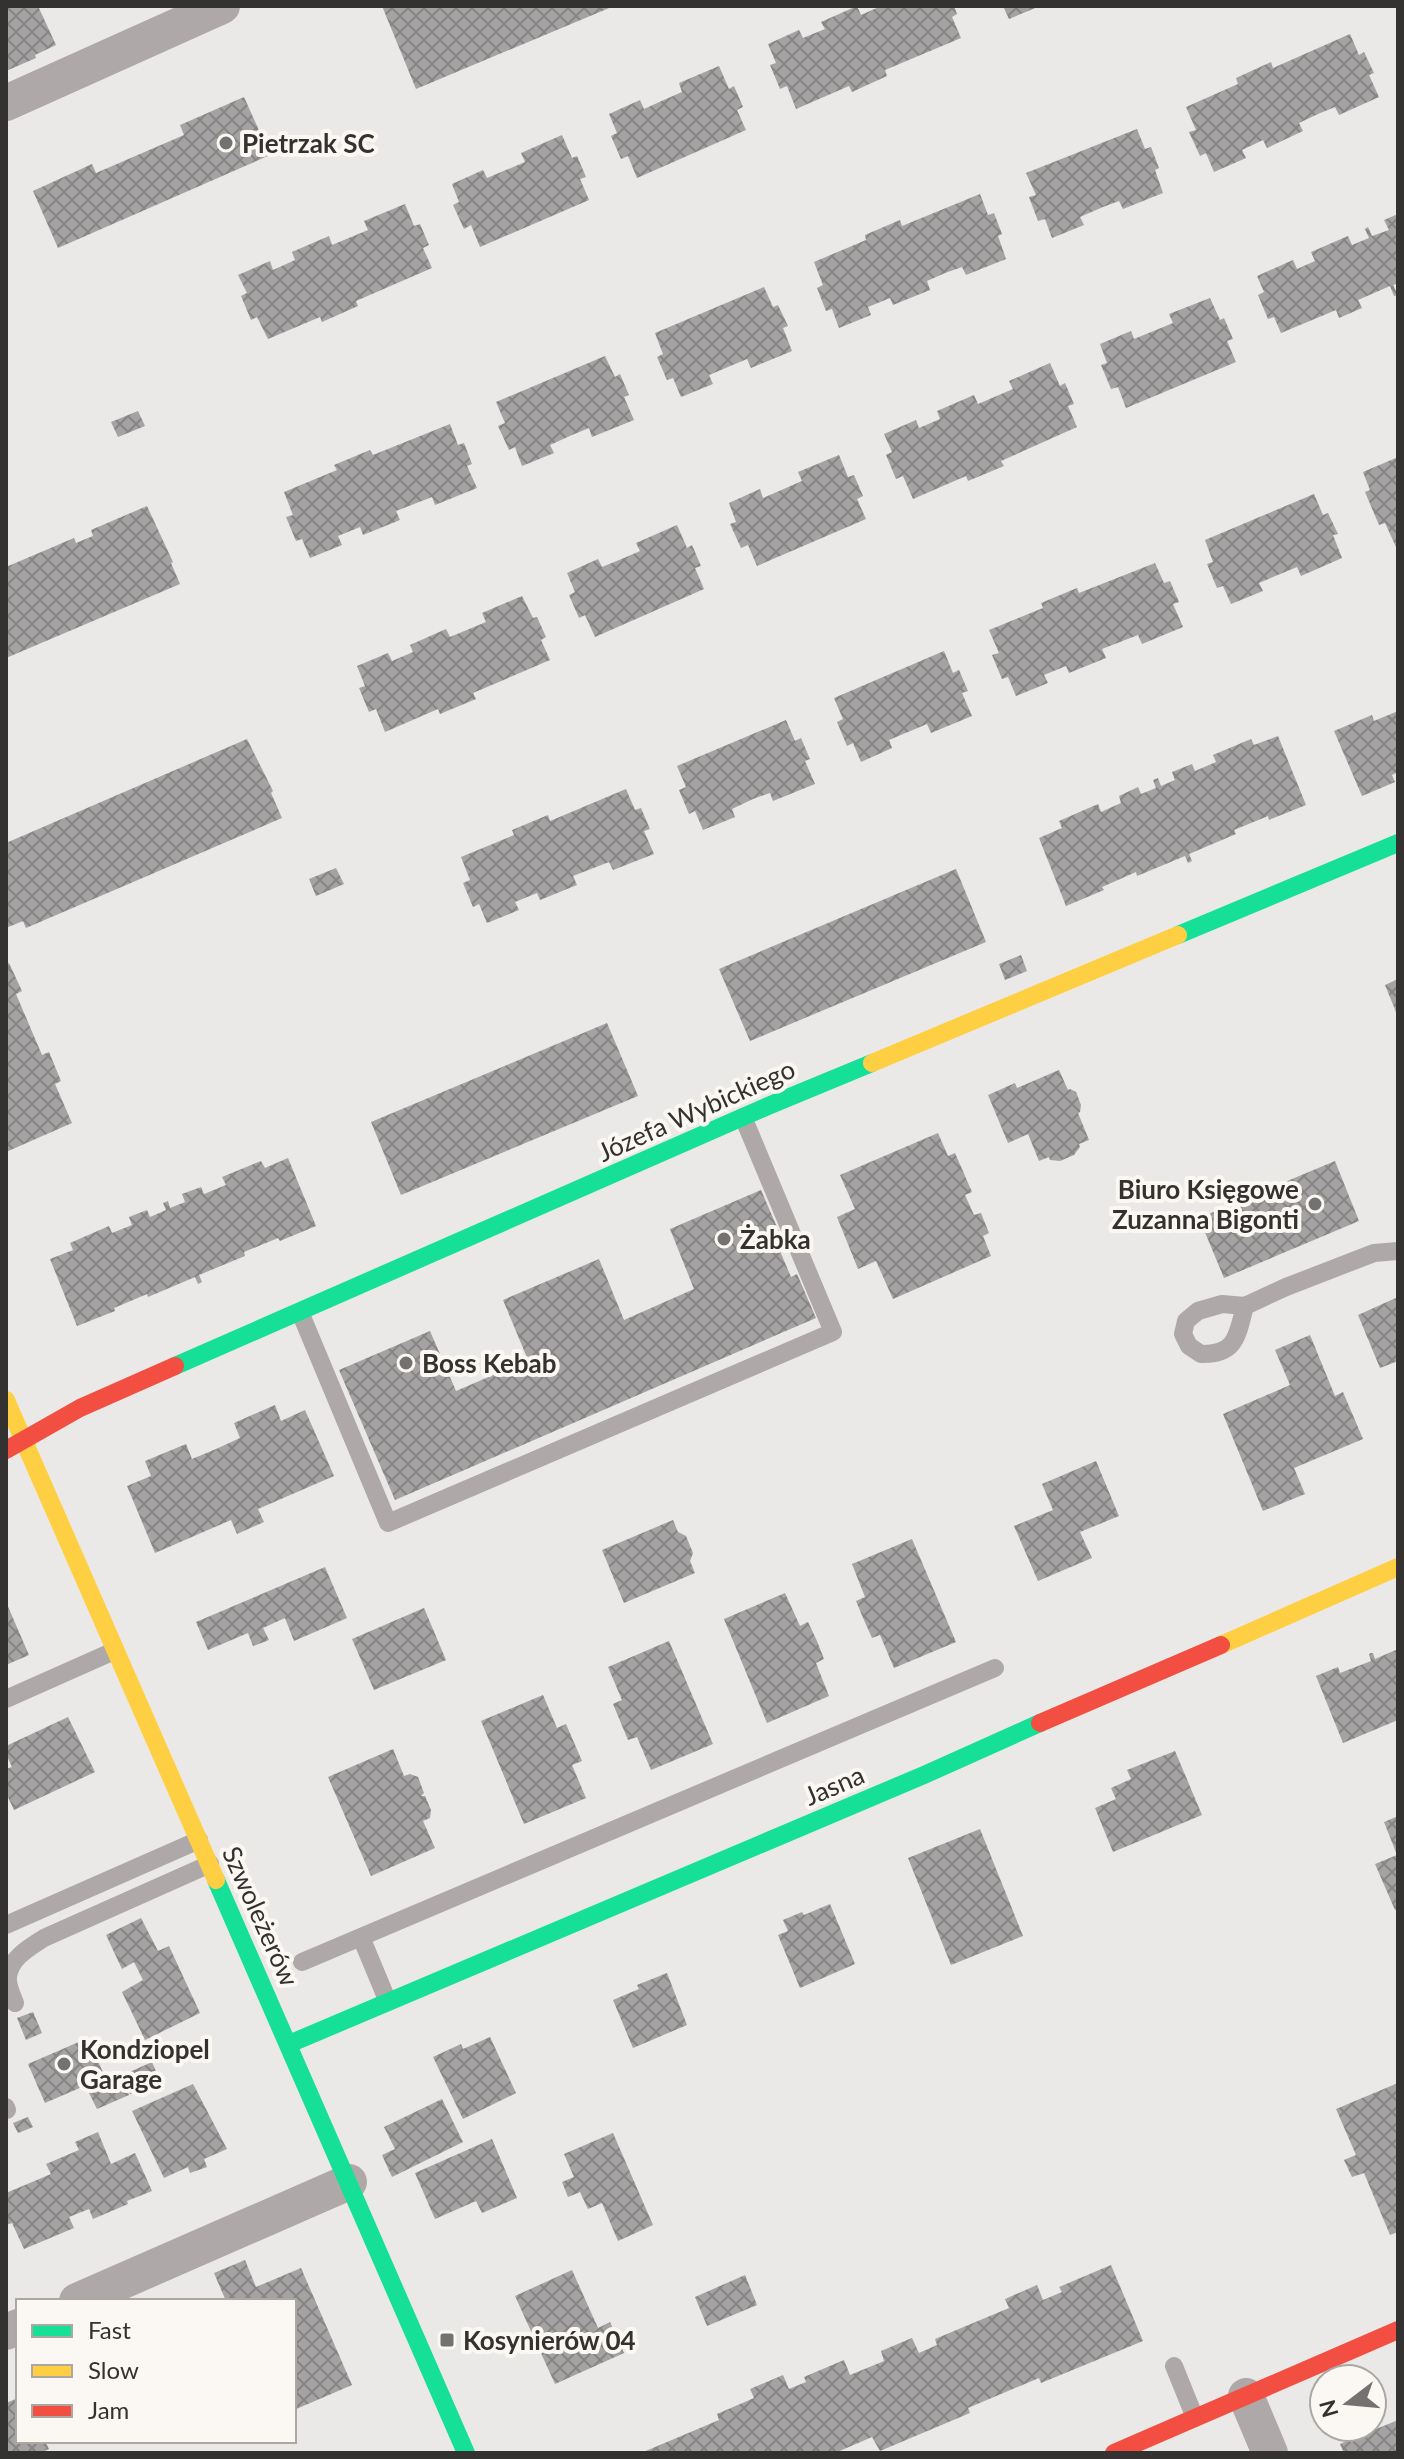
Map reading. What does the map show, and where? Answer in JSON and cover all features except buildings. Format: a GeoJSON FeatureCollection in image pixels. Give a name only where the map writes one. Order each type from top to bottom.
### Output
{"type":"FeatureCollection","features":[{"type":"Feature","properties":{"kind":"street"},"geometry":{"type":"LineString","coordinates":[[6,103],[222,6]]}},
{"type":"Feature","properties":{"kind":"street","name":"Józefa Wybickiego"},"geometry":{"type":"LineString","coordinates":[[6,1450],[80,1408],[743,1117],[1398,843]]}},
{"type":"Feature","properties":{"kind":"street","name":"Szwoleżerów"},"geometry":{"type":"LineString","coordinates":[[6,1400],[466,2453]]}},
{"type":"Feature","properties":{"kind":"street","name":"Jasna"},"geometry":{"type":"LineString","coordinates":[[289,2044],[924,1775],[1398,1567]]}},
{"type":"Feature","properties":{"kind":"street"},"geometry":{"type":"LineString","coordinates":[[82,2299],[349,2182]]}},
{"type":"Feature","properties":{"kind":"street"},"geometry":{"type":"LineString","coordinates":[[1114,2453],[1398,2330]]}},
{"type":"Feature","properties":{"kind":"street"},"geometry":{"type":"LineString","coordinates":[[1246,2396],[1270,2453]]}},
{"type":"Feature","properties":{"kind":"lane"},"geometry":{"type":"LineString","coordinates":[[300,1312],[388,1523],[833,1332],[743,1117]]}},
{"type":"Feature","properties":{"kind":"lane"},"geometry":{"type":"LineString","coordinates":[[1245,1306],[1374,1253],[1398,1251]]}},
{"type":"Feature","properties":{"kind":"lane"},"geometry":{"type":"LineString","coordinates":[[6,1699],[114,1651]]}},
{"type":"Feature","properties":{"kind":"lane"},"geometry":{"type":"LineString","coordinates":[[302,1962],[995,1668]]}},
{"type":"Feature","properties":{"kind":"lane"},"geometry":{"type":"LineString","coordinates":[[6,1925],[199,1840]]}},
{"type":"Feature","properties":{"kind":"lane"},"geometry":{"type":"LineString","coordinates":[[15,2003],[7,1978],[12,1964],[27,1949],[44,1938],[210,1864]]}},
{"type":"Feature","properties":{"kind":"lane"},"geometry":{"type":"LineString","coordinates":[[361,1937],[388,2002]]}},
{"type":"Feature","properties":{"kind":"lane"},"geometry":{"type":"LineString","coordinates":[[1174,2366],[1195,2418]]}},
{"type":"Feature","properties":{"kind":"traffic: fast"},"geometry":{"type":"LineString","coordinates":[[1178,935],[1398,843]]}},
{"type":"Feature","properties":{"kind":"traffic: fast"},"geometry":{"type":"LineString","coordinates":[[175,1366],[872,1063]]}},
{"type":"Feature","properties":{"kind":"traffic: fast"},"geometry":{"type":"LineString","coordinates":[[289,2044],[1040,1723]]}},
{"type":"Feature","properties":{"kind":"traffic: fast"},"geometry":{"type":"LineString","coordinates":[[216,1880],[466,2453]]}},
{"type":"Feature","properties":{"kind":"traffic: slow"},"geometry":{"type":"LineString","coordinates":[[872,1063],[1178,935]]}},
{"type":"Feature","properties":{"kind":"traffic: slow"},"geometry":{"type":"LineString","coordinates":[[6,1400],[216,1880]]}},
{"type":"Feature","properties":{"kind":"traffic: slow"},"geometry":{"type":"LineString","coordinates":[[1221,1645],[1398,1567]]}},
{"type":"Feature","properties":{"kind":"traffic: jam"},"geometry":{"type":"LineString","coordinates":[[6,1450],[80,1408],[175,1366]]}},
{"type":"Feature","properties":{"kind":"traffic: jam"},"geometry":{"type":"LineString","coordinates":[[1040,1723],[1221,1645]]}},
{"type":"Feature","properties":{"kind":"traffic: jam"},"geometry":{"type":"LineString","coordinates":[[1114,2453],[1398,2330]]}},
{"type":"Feature","properties":{"kind":"place","name":"Pietrzak SC"},"geometry":{"type":"Point","coordinates":[226,143]}},
{"type":"Feature","properties":{"kind":"place","name":"Biuro Księgowe Zuzanna Bigonti"},"geometry":{"type":"Point","coordinates":[1315,1204]}},
{"type":"Feature","properties":{"kind":"place","name":"Żabka"},"geometry":{"type":"Point","coordinates":[724,1239]}},
{"type":"Feature","properties":{"kind":"place","name":"Boss Kebab"},"geometry":{"type":"Point","coordinates":[406,1363]}},
{"type":"Feature","properties":{"kind":"place","name":"Kondziopel Garage"},"geometry":{"type":"Point","coordinates":[64,2064]}},
{"type":"Feature","properties":{"kind":"place","name":"Kosynierów 04"},"geometry":{"type":"Point","coordinates":[447,2340]}}]}
